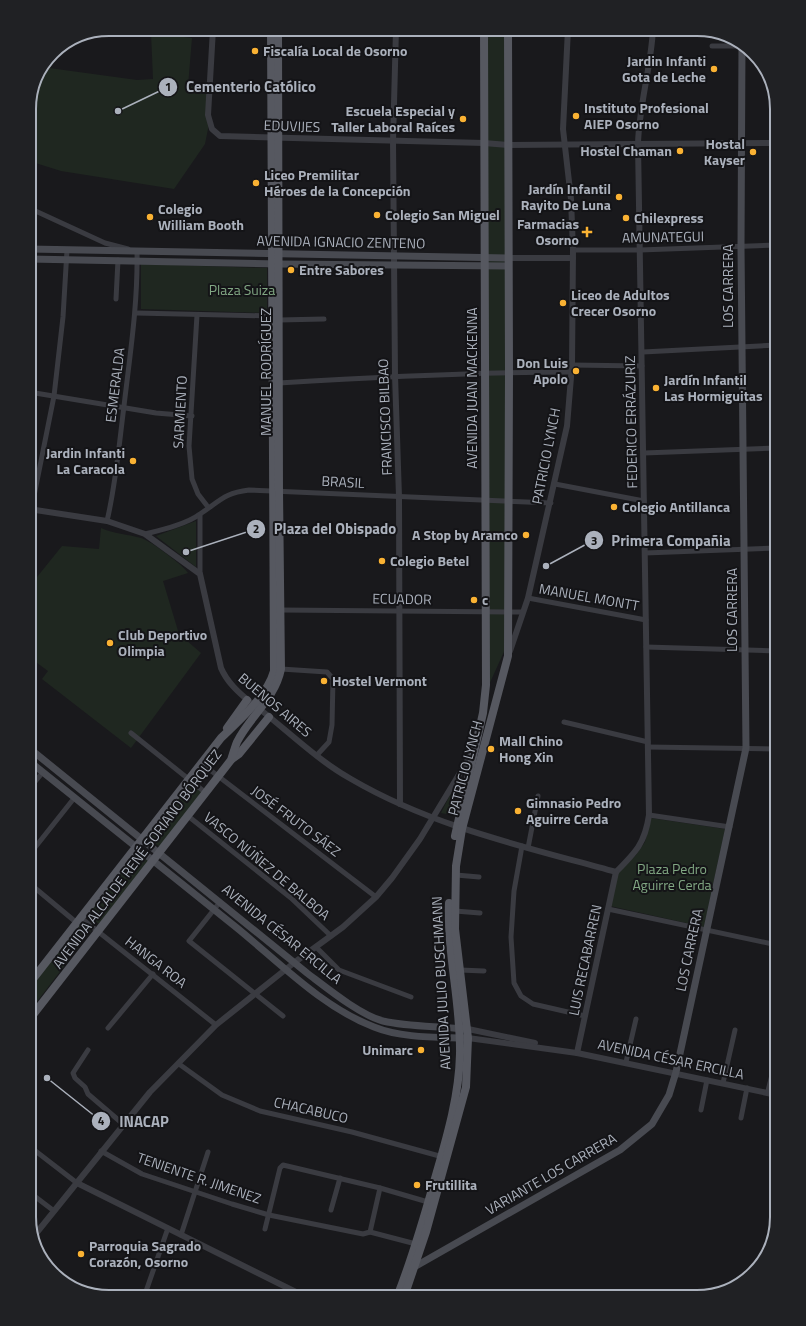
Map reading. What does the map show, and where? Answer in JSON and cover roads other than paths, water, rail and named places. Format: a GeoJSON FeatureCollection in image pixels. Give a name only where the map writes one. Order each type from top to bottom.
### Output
{"type":"FeatureCollection","features":[{"type":"Feature","properties":{"kind":"main road","name":"MANUEL RODRÍGUEZ"},"geometry":{"type":"LineString","coordinates":[[250,702],[271,681],[275,663],[275,254],[274,137],[270,36]]}},
{"type":"Feature","properties":{"kind":"main road","name":"MANUEL RODRÍGUEZ"},"geometry":{"type":"LineString","coordinates":[[274,137],[278,36]]}},
{"type":"Feature","properties":{"kind":"main road","name":"AVENIDA JUAN MACKENNA"},"geometry":{"type":"LineString","coordinates":[[459,829],[483,713],[486,685],[484,36]]}},
{"type":"Feature","properties":{"kind":"main road"},"geometry":{"type":"LineString","coordinates":[[508,36],[508,656]]}},
{"type":"Feature","properties":{"kind":"main road","name":"LOS CARRERA"},"geometry":{"type":"LineString","coordinates":[[676,1072],[746,748],[741,347],[742,52]]}},
{"type":"Feature","properties":{"kind":"main road","name":"AVENIDA IGNACIO ZENTENO"},"geometry":{"type":"LineString","coordinates":[[36,249],[394,256],[508,262]]}},
{"type":"Feature","properties":{"kind":"main road","name":"AVENIDA IGNACIO ZENTENO"},"geometry":{"type":"LineString","coordinates":[[36,259],[275,264],[395,264],[485,261]]}},
{"type":"Feature","properties":{"kind":"main road","name":"MANUEL RODRÍGUEZ"},"geometry":{"type":"LineString","coordinates":[[261,710],[278,683],[281,669],[281,610],[276,491],[279,384],[275,318]]}},
{"type":"Feature","properties":{"kind":"main road","name":"PATRICIO LYNCH"},"geometry":{"type":"LineString","coordinates":[[459,829],[508,656]]}},
{"type":"Feature","properties":{"kind":"main road","name":"AVENIDA ALCALDE RENÉ SORIANO BÓRQUEZ"},"geometry":{"type":"LineString","coordinates":[[36,975],[250,702]]}},
{"type":"Feature","properties":{"kind":"main road","name":"AVENIDA ALCALDE RENÉ SORIANO BÓRQUEZ"},"geometry":{"type":"LineString","coordinates":[[36,1011],[231,760],[237,742],[261,710]]}},
{"type":"Feature","properties":{"kind":"main road"},"geometry":{"type":"LineString","coordinates":[[231,760],[239,754],[269,717]]}},
{"type":"Feature","properties":{"kind":"main road","name":"AVENIDA CÉSAR ERCILLA"},"geometry":{"type":"LineString","coordinates":[[36,754],[338,996],[382,1020],[421,1026],[464,1029]]}},
{"type":"Feature","properties":{"kind":"main road","name":"AVENIDA CÉSAR ERCILLA"},"geometry":{"type":"LineString","coordinates":[[36,766],[333,1006],[375,1028],[398,1033],[464,1038]]}},
{"type":"Feature","properties":{"kind":"main road","name":"AVENIDA JULIO BUSCHMANN"},"geometry":{"type":"LineString","coordinates":[[406,1290],[466,1087],[464,1029],[455,911],[459,829]]}},
{"type":"Feature","properties":{"kind":"main road","name":"AVENIDA JULIO BUSCHMANN"},"geometry":{"type":"LineString","coordinates":[[459,829],[451,872],[449,927],[464,1029]]}},
{"type":"Feature","properties":{"kind":"main road"},"geometry":{"type":"LineString","coordinates":[[333,1006],[338,1003],[338,996]]}},
{"type":"Feature","properties":{"kind":"main road"},"geometry":{"type":"LineString","coordinates":[[375,1028],[377,1023],[382,1020]]}},
{"type":"Feature","properties":{"kind":"main road"},"geometry":{"type":"LineString","coordinates":[[416,1035],[420,1031],[421,1026]]}},
{"type":"Feature","properties":{"kind":"main road","name":"VARIANTE LOS CARRERA"},"geometry":{"type":"LineString","coordinates":[[413,1265],[620,1150],[652,1124],[669,1095],[676,1072]]}},
{"type":"Feature","properties":{"kind":"main road","name":"AVENIDA JULIO BUSCHMANN"},"geometry":{"type":"LineString","coordinates":[[400,1290],[413,1265],[416,1244],[428,1202],[444,1158]]}},
{"type":"Feature","properties":{"kind":"street","name":"EDUVIJES"},"geometry":{"type":"LineString","coordinates":[[213,36],[208,121],[212,129],[220,136],[484,142],[508,145],[770,142]]}},
{"type":"Feature","properties":{"kind":"street","name":"FRANCISCO BILBAO"},"geometry":{"type":"LineString","coordinates":[[396,36],[393,141],[395,375],[399,497],[400,804]]}},
{"type":"Feature","properties":{"kind":"street","name":"PATRICIO LYNCH"},"geometry":{"type":"LineString","coordinates":[[508,656],[528,598],[551,503],[567,426],[572,372],[573,258],[571,199],[564,145],[563,115],[568,36]]}},
{"type":"Feature","properties":{"kind":"street","name":"FEDERICO ERRÁZURIZ"},"geometry":{"type":"LineString","coordinates":[[616,872],[634,854],[643,842],[649,815],[643,352],[638,144],[639,121],[648,80],[652,36]]}},
{"type":"Feature","properties":{"kind":"street"},"geometry":{"type":"LineString","coordinates":[[712,46],[732,45]]}},
{"type":"Feature","properties":{"kind":"street"},"geometry":{"type":"LineString","coordinates":[[36,211],[105,243],[137,251]]}},
{"type":"Feature","properties":{"kind":"street"},"geometry":{"type":"LineString","coordinates":[[101,251],[105,249],[105,243]]}},
{"type":"Feature","properties":{"kind":"street","name":"AMUNATEGUI"},"geometry":{"type":"LineString","coordinates":[[573,250],[640,250],[770,245]]}},
{"type":"Feature","properties":{"kind":"street"},"geometry":{"type":"LineString","coordinates":[[36,484],[54,396],[63,317],[67,250]]}},
{"type":"Feature","properties":{"kind":"street","name":"ESMERALDA"},"geometry":{"type":"LineString","coordinates":[[107,521],[114,490],[136,313],[137,251]]}},
{"type":"Feature","properties":{"kind":"street"},"geometry":{"type":"LineString","coordinates":[[508,262],[573,258]]}},
{"type":"Feature","properties":{"kind":"street"},"geometry":{"type":"LineString","coordinates":[[116,300],[118,260]]}},
{"type":"Feature","properties":{"kind":"street"},"geometry":{"type":"LineString","coordinates":[[136,313],[324,319]]}},
{"type":"Feature","properties":{"kind":"street","name":"SARMIENTO"},"geometry":{"type":"LineString","coordinates":[[197,315],[189,446],[192,479],[198,494],[208,507]]}},
{"type":"Feature","properties":{"kind":"street"},"geometry":{"type":"LineString","coordinates":[[643,352],[770,345]]}},
{"type":"Feature","properties":{"kind":"street"},"geometry":{"type":"LineString","coordinates":[[572,365],[642,366]]}},
{"type":"Feature","properties":{"kind":"street"},"geometry":{"type":"LineString","coordinates":[[279,384],[395,375],[485,372],[572,372]]}},
{"type":"Feature","properties":{"kind":"street"},"geometry":{"type":"LineString","coordinates":[[36,393],[156,413],[192,416]]}},
{"type":"Feature","properties":{"kind":"street"},"geometry":{"type":"LineString","coordinates":[[644,454],[770,448]]}},
{"type":"Feature","properties":{"kind":"street"},"geometry":{"type":"LineString","coordinates":[[555,484],[644,501]]}},
{"type":"Feature","properties":{"kind":"street","name":"BRASIL"},"geometry":{"type":"LineString","coordinates":[[145,534],[200,515],[208,507],[226,496],[237,491],[249,490],[551,503]]}},
{"type":"Feature","properties":{"kind":"street"},"geometry":{"type":"LineString","coordinates":[[36,510],[107,521],[145,534],[200,574]]}},
{"type":"Feature","properties":{"kind":"street","name":"BUENOS AIRES"},"geometry":{"type":"LineString","coordinates":[[200,515],[200,574],[221,668],[229,682],[250,702],[350,779],[433,819],[440,824],[616,872]]}},
{"type":"Feature","properties":{"kind":"street"},"geometry":{"type":"LineString","coordinates":[[645,553],[770,548]]}},
{"type":"Feature","properties":{"kind":"street","name":"MANUEL MONTT"},"geometry":{"type":"LineString","coordinates":[[528,598],[646,620]]}},
{"type":"Feature","properties":{"kind":"street","name":"ECUADOR"},"geometry":{"type":"LineString","coordinates":[[281,610],[523,612]]}},
{"type":"Feature","properties":{"kind":"street"},"geometry":{"type":"LineString","coordinates":[[646,647],[770,651]]}},
{"type":"Feature","properties":{"kind":"street"},"geometry":{"type":"LineString","coordinates":[[281,669],[327,672],[333,679],[332,725],[329,742],[317,755]]}},
{"type":"Feature","properties":{"kind":"street"},"geometry":{"type":"LineString","coordinates":[[564,722],[648,744],[770,749]]}},
{"type":"Feature","properties":{"kind":"street"},"geometry":{"type":"LineString","coordinates":[[131,733],[206,793]]}},
{"type":"Feature","properties":{"kind":"street","name":"AVENIDA JUAN MACKENNA"},"geometry":{"type":"LineString","coordinates":[[37,1232],[150,1092],[216,1025],[295,962],[355,918],[376,897],[399,869],[433,819],[475,746]]}},
{"type":"Feature","properties":{"kind":"street","name":"JOSÉ FRUTO SÁEZ"},"geometry":{"type":"LineString","coordinates":[[201,763],[376,897]]}},
{"type":"Feature","properties":{"kind":"street"},"geometry":{"type":"LineString","coordinates":[[36,780],[43,772]]}},
{"type":"Feature","properties":{"kind":"street"},"geometry":{"type":"LineString","coordinates":[[538,796],[514,891],[511,937],[514,983],[521,996],[533,1004],[585,1016]]}},
{"type":"Feature","properties":{"kind":"street"},"geometry":{"type":"LineString","coordinates":[[36,846],[75,798]]}},
{"type":"Feature","properties":{"kind":"street"},"geometry":{"type":"LineString","coordinates":[[649,815],[730,827]]}},
{"type":"Feature","properties":{"kind":"street","name":"VASCO NÚÑEZ DE BALBOA"},"geometry":{"type":"LineString","coordinates":[[188,816],[291,898],[331,936]]}},
{"type":"Feature","properties":{"kind":"street","name":"LUIS RECABARREN"},"geometry":{"type":"LineString","coordinates":[[577,1053],[616,872]]}},
{"type":"Feature","properties":{"kind":"street"},"geometry":{"type":"LineString","coordinates":[[456,875],[479,877]]}},
{"type":"Feature","properties":{"kind":"street","name":"HANGA ROA"},"geometry":{"type":"LineString","coordinates":[[36,888],[98,932],[216,1025]]}},
{"type":"Feature","properties":{"kind":"street"},"geometry":{"type":"LineString","coordinates":[[220,902],[189,941],[283,1016]]}},
{"type":"Feature","properties":{"kind":"street"},"geometry":{"type":"LineString","coordinates":[[608,909],[770,944]]}},
{"type":"Feature","properties":{"kind":"street"},"geometry":{"type":"LineString","coordinates":[[455,911],[480,913]]}},
{"type":"Feature","properties":{"kind":"street"},"geometry":{"type":"LineString","coordinates":[[316,947],[339,970],[411,997]]}},
{"type":"Feature","properties":{"kind":"street"},"geometry":{"type":"LineString","coordinates":[[460,970],[484,971]]}},
{"type":"Feature","properties":{"kind":"street"},"geometry":{"type":"LineString","coordinates":[[108,1028],[153,974]]}},
{"type":"Feature","properties":{"kind":"street"},"geometry":{"type":"LineString","coordinates":[[626,1062],[636,1019]]}},
{"type":"Feature","properties":{"kind":"street","name":"AVENIDA CÉSAR ERCILLA"},"geometry":{"type":"LineString","coordinates":[[464,1029],[528,1041],[560,1050]]}},
{"type":"Feature","properties":{"kind":"street"},"geometry":{"type":"LineString","coordinates":[[723,1083],[734,1030]]}},
{"type":"Feature","properties":{"kind":"street","name":"AVENIDA CÉSAR ERCILLA"},"geometry":{"type":"LineString","coordinates":[[464,1038],[577,1053],[676,1072],[768,1093]]}},
{"type":"Feature","properties":{"kind":"street"},"geometry":{"type":"LineString","coordinates":[[88,1050],[73,1073],[75,1078],[85,1087],[88,1094],[123,1124]]}},
{"type":"Feature","properties":{"kind":"street","name":"CHACABUCO"},"geometry":{"type":"LineString","coordinates":[[179,1064],[222,1095],[260,1111],[352,1132],[444,1158]]}},
{"type":"Feature","properties":{"kind":"street"},"geometry":{"type":"LineString","coordinates":[[700,1110],[707,1080]]}},
{"type":"Feature","properties":{"kind":"street"},"geometry":{"type":"LineString","coordinates":[[768,1093],[770,1085]]}},
{"type":"Feature","properties":{"kind":"street"},"geometry":{"type":"LineString","coordinates":[[741,1118],[747,1088]]}},
{"type":"Feature","properties":{"kind":"street"},"geometry":{"type":"LineString","coordinates":[[36,1151],[77,1183],[292,1290]]}},
{"type":"Feature","properties":{"kind":"street","name":"TENIENTE R. JIMENEZ"},"geometry":{"type":"LineString","coordinates":[[101,1152],[142,1174],[269,1215],[363,1234],[370,1232],[416,1244]]}},
{"type":"Feature","properties":{"kind":"street"},"geometry":{"type":"LineString","coordinates":[[181,1235],[208,1152]]}},
{"type":"Feature","properties":{"kind":"street"},"geometry":{"type":"LineString","coordinates":[[265,1229],[280,1168],[283,1165],[380,1188],[428,1202]]}},
{"type":"Feature","properties":{"kind":"street"},"geometry":{"type":"LineString","coordinates":[[332,1210],[340,1178]]}},
{"type":"Feature","properties":{"kind":"street"},"geometry":{"type":"LineString","coordinates":[[370,1232],[380,1188]]}},
{"type":"Feature","properties":{"kind":"street"},"geometry":{"type":"LineString","coordinates":[[36,1197],[54,1211]]}},
{"type":"Feature","properties":{"kind":"street"},"geometry":{"type":"LineString","coordinates":[[146,1290],[168,1228]]}},
{"type":"Feature","properties":{"kind":"place","name":"Fiscalía Local de Osorno"},"geometry":{"type":"Point","coordinates":[255,51]}},
{"type":"Feature","properties":{"kind":"place","name":"Jardin Infanti Gota de Leche"},"geometry":{"type":"Point","coordinates":[714,69]}},
{"type":"Feature","properties":{"kind":"place","name":"Cementerio Católico"},"geometry":{"type":"Point","coordinates":[118,111]}},
{"type":"Feature","properties":{"kind":"place","name":"Instituto Profesional AIEP Osorno"},"geometry":{"type":"Point","coordinates":[576,116]}},
{"type":"Feature","properties":{"kind":"place","name":"Escuela Especial y Taller Laboral Raíces"},"geometry":{"type":"Point","coordinates":[463,119]}},
{"type":"Feature","properties":{"kind":"place","name":"Hostel Chaman"},"geometry":{"type":"Point","coordinates":[680,151]}},
{"type":"Feature","properties":{"kind":"place","name":"Hostal Kayser"},"geometry":{"type":"Point","coordinates":[753,152]}},
{"type":"Feature","properties":{"kind":"place","name":"Liceo Premilitar Héroes de la Concepción"},"geometry":{"type":"Point","coordinates":[256,183]}},
{"type":"Feature","properties":{"kind":"place","name":"Jardín Infantil Rayito De Luna"},"geometry":{"type":"Point","coordinates":[619,197]}},
{"type":"Feature","properties":{"kind":"place","name":"Colegio San Miguel"},"geometry":{"type":"Point","coordinates":[377,215]}},
{"type":"Feature","properties":{"kind":"place","name":"Colegio William Booth"},"geometry":{"type":"Point","coordinates":[150,217]}},
{"type":"Feature","properties":{"kind":"place","name":"Chilexpress"},"geometry":{"type":"Point","coordinates":[626,218]}},
{"type":"Feature","properties":{"kind":"place","name":"Farmacias Osorno"},"geometry":{"type":"Point","coordinates":[587,232]}},
{"type":"Feature","properties":{"kind":"place","name":"Entre Sabores"},"geometry":{"type":"Point","coordinates":[291,270]}},
{"type":"Feature","properties":{"kind":"place","name":"Liceo de Adultos Crecer Osorno"},"geometry":{"type":"Point","coordinates":[563,303]}},
{"type":"Feature","properties":{"kind":"place","name":"Don Luis Apolo"},"geometry":{"type":"Point","coordinates":[576,371]}},
{"type":"Feature","properties":{"kind":"place","name":"Jardín Infantil Las Hormiguitas"},"geometry":{"type":"Point","coordinates":[656,388]}},
{"type":"Feature","properties":{"kind":"place","name":"Jardin Infanti La Caracola"},"geometry":{"type":"Point","coordinates":[133,461]}},
{"type":"Feature","properties":{"kind":"place","name":"Colegio Antillanca"},"geometry":{"type":"Point","coordinates":[614,507]}},
{"type":"Feature","properties":{"kind":"place","name":"A Stop by Aramco"},"geometry":{"type":"Point","coordinates":[526,535]}},
{"type":"Feature","properties":{"kind":"place","name":"Plaza del Obispado"},"geometry":{"type":"Point","coordinates":[186,552]}},
{"type":"Feature","properties":{"kind":"place","name":"Colegio Betel"},"geometry":{"type":"Point","coordinates":[382,561]}},
{"type":"Feature","properties":{"kind":"place","name":"Primera Compañia"},"geometry":{"type":"Point","coordinates":[546,566]}},
{"type":"Feature","properties":{"kind":"place","name":"c"},"geometry":{"type":"Point","coordinates":[474,600]}},
{"type":"Feature","properties":{"kind":"place","name":"Club Deportivo Olimpia"},"geometry":{"type":"Point","coordinates":[110,643]}},
{"type":"Feature","properties":{"kind":"place","name":"Hostel Vermont"},"geometry":{"type":"Point","coordinates":[324,681]}},
{"type":"Feature","properties":{"kind":"place","name":"Mall Chino Hong Xin"},"geometry":{"type":"Point","coordinates":[491,749]}},
{"type":"Feature","properties":{"kind":"place","name":"Gimnasio Pedro Aguirre Cerda"},"geometry":{"type":"Point","coordinates":[518,811]}},
{"type":"Feature","properties":{"kind":"place","name":"Unimarc"},"geometry":{"type":"Point","coordinates":[421,1050]}},
{"type":"Feature","properties":{"kind":"place","name":"INACAP"},"geometry":{"type":"Point","coordinates":[47,1078]}},
{"type":"Feature","properties":{"kind":"place","name":"Frutillita"},"geometry":{"type":"Point","coordinates":[417,1185]}},
{"type":"Feature","properties":{"kind":"place","name":"Parroquia Sagrado Corazón, Osorno"},"geometry":{"type":"Point","coordinates":[81,1254]}},
{"type":"Feature","properties":{"kind":"park label","name":"Plaza Suiza"},"geometry":{"type":"Point","coordinates":[242,290]}},
{"type":"Feature","properties":{"kind":"park label","name":"Plaza Pedro Aguirre Cerda"},"geometry":{"type":"Point","coordinates":[672,878]}}]}
